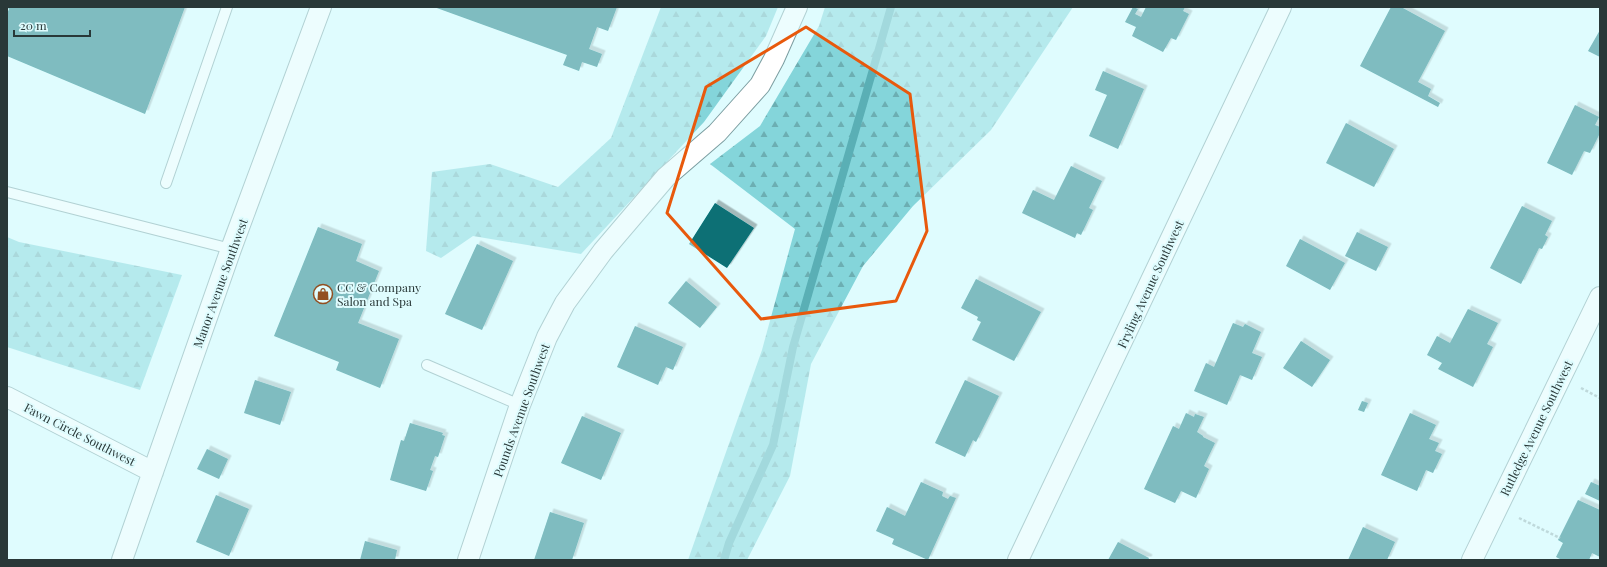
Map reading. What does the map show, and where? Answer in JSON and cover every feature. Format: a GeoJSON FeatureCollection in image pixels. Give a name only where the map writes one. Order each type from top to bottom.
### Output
{"type":"FeatureCollection","features":[{"type":"Feature","properties":{"kind":"street","name":"Manor Avenue Southwest"},"geometry":{"type":"LineString","coordinates":[[122,560],[231,249],[321,7]]}},
{"type":"Feature","properties":{"kind":"street","name":"Pounds Avenue Southwest"},"geometry":{"type":"LineString","coordinates":[[468,560],[520,405],[548,337],[565,303],[602,250],[666,177],[717,133],[760,85],[774,59],[796,7]]}},
{"type":"Feature","properties":{"kind":"street","name":"Fryling Avenue Southwest"},"geometry":{"type":"LineString","coordinates":[[1018,560],[1281,7]]}},
{"type":"Feature","properties":{"kind":"street","name":"Rutledge Avenue Southwest"},"geometry":{"type":"LineString","coordinates":[[1472,560],[1600,297]]}},
{"type":"Feature","properties":{"kind":"street","name":"Fawn Circle Southwest"},"geometry":{"type":"LineString","coordinates":[[7,397],[153,472]]}},
{"type":"Feature","properties":{"kind":"lane"},"geometry":{"type":"LineString","coordinates":[[166,183],[227,7]]}},
{"type":"Feature","properties":{"kind":"lane"},"geometry":{"type":"LineString","coordinates":[[7,192],[231,249]]}},
{"type":"Feature","properties":{"kind":"lane"},"geometry":{"type":"LineString","coordinates":[[427,365],[520,405]]}},
{"type":"Feature","properties":{"kind":"path"},"geometry":{"type":"LineString","coordinates":[[1498,507],[1560,538]]}},
{"type":"Feature","properties":{"kind":"highlighted area"},"geometry":{"type":"Polygon","coordinates":[[[806,27],[910,94],[927,231],[896,301],[761,319],[667,213],[706,87],[806,27]]]}},
{"type":"Feature","properties":{"kind":"green space"},"geometry":{"type":"Polygon","coordinates":[[[661,7],[778,7],[766,36],[704,122],[581,254],[473,236],[441,258],[426,251],[432,172],[490,164],[558,187],[611,138],[661,7]]]}},
{"type":"Feature","properties":{"kind":"green space"},"geometry":{"type":"Polygon","coordinates":[[[825,7],[1073,7],[991,130],[913,206],[863,266],[811,364],[790,476],[747,560],[688,560],[762,350],[795,229],[710,164],[760,126],[819,26],[825,7]]]}},
{"type":"Feature","properties":{"kind":"green space"},"geometry":{"type":"Polygon","coordinates":[[[7,237],[19,242],[182,275],[140,390],[7,347],[7,237]]]}},
{"type":"Feature","properties":{"kind":"building"},"geometry":{"type":"Polygon","coordinates":[[[7,7],[185,7],[145,114],[7,56],[7,14],[9,9],[7,7]]]}},
{"type":"Feature","properties":{"kind":"building"},"geometry":{"type":"Polygon","coordinates":[[[434,7],[617,7],[608,31],[597,27],[589,49],[602,54],[597,67],[582,62],[579,71],[563,65],[567,55],[434,7]]]}},
{"type":"Feature","properties":{"kind":"building"},"geometry":{"type":"Polygon","coordinates":[[[1133,7],[1138,9],[1135,14],[1141,17],[1146,7],[1185,7],[1183,11],[1189,14],[1176,40],[1171,38],[1163,52],[1132,36],[1136,27],[1125,22],[1133,7]]]}},
{"type":"Feature","properties":{"kind":"building"},"geometry":{"type":"Polygon","coordinates":[[[1391,7],[1401,7],[1445,31],[1418,82],[1431,89],[1428,96],[1440,103],[1438,107],[1360,66],[1391,7]]]}},
{"type":"Feature","properties":{"kind":"building"},"geometry":{"type":"Polygon","coordinates":[[[1600,30],[1600,57],[1588,51],[1600,30]]]}},
{"type":"Feature","properties":{"kind":"building"},"geometry":{"type":"Polygon","coordinates":[[[1103,71],[1144,89],[1118,149],[1089,136],[1107,95],[1095,90],[1103,71]]]}},
{"type":"Feature","properties":{"kind":"building"},"geometry":{"type":"Polygon","coordinates":[[[1575,105],[1599,117],[1595,125],[1600,127],[1600,133],[1590,153],[1584,151],[1572,175],[1547,163],[1575,105]]]}},
{"type":"Feature","properties":{"kind":"building"},"geometry":{"type":"Polygon","coordinates":[[[1346,123],[1394,149],[1374,187],[1326,163],[1346,123]]]}},
{"type":"Feature","properties":{"kind":"building"},"geometry":{"type":"Polygon","coordinates":[[[1071,166],[1102,181],[1089,208],[1093,210],[1081,235],[1077,233],[1075,238],[1022,213],[1033,190],[1054,200],[1071,166]]]}},
{"type":"Feature","properties":{"kind":"building"},"geometry":{"type":"Polygon","coordinates":[[[715,203],[754,228],[727,268],[689,244],[715,203]]]}},
{"type":"Feature","properties":{"kind":"building"},"geometry":{"type":"Polygon","coordinates":[[[1522,206],[1552,221],[1545,235],[1548,237],[1542,249],[1539,248],[1521,284],[1490,268],[1522,206]]]}},
{"type":"Feature","properties":{"kind":"building"},"geometry":{"type":"Polygon","coordinates":[[[318,227],[362,244],[356,261],[379,271],[358,323],[399,339],[380,388],[336,370],[339,362],[274,336],[318,227]]]}},
{"type":"Feature","properties":{"kind":"building"},"geometry":{"type":"Polygon","coordinates":[[[1357,232],[1388,247],[1376,271],[1345,256],[1357,232]]]}},
{"type":"Feature","properties":{"kind":"building"},"geometry":{"type":"Polygon","coordinates":[[[1300,239],[1345,263],[1330,290],[1286,266],[1300,239]]]}},
{"type":"Feature","properties":{"kind":"building"},"geometry":{"type":"Polygon","coordinates":[[[477,244],[513,261],[482,330],[445,314],[477,244]]]}},
{"type":"Feature","properties":{"kind":"building"},"geometry":{"type":"Polygon","coordinates":[[[976,279],[1041,312],[1014,361],[972,340],[981,322],[977,320],[978,317],[961,308],[976,279]]]}},
{"type":"Feature","properties":{"kind":"building"},"geometry":{"type":"Polygon","coordinates":[[[686,281],[717,307],[700,328],[668,303],[686,281]]]}},
{"type":"Feature","properties":{"kind":"building"},"geometry":{"type":"Polygon","coordinates":[[[1468,309],[1498,323],[1487,344],[1493,347],[1473,387],[1438,369],[1442,363],[1427,355],[1437,336],[1450,343],[1468,309]]]}},
{"type":"Feature","properties":{"kind":"building"},"geometry":{"type":"Polygon","coordinates":[[[1233,323],[1243,327],[1245,324],[1261,332],[1252,353],[1262,357],[1252,380],[1240,375],[1227,405],[1194,391],[1206,363],[1214,367],[1233,323]]]}},
{"type":"Feature","properties":{"kind":"building"},"geometry":{"type":"Polygon","coordinates":[[[635,326],[683,347],[673,370],[666,367],[658,385],[617,367],[635,326]]]}},
{"type":"Feature","properties":{"kind":"building"},"geometry":{"type":"Polygon","coordinates":[[[1301,341],[1330,360],[1312,387],[1283,368],[1301,341]]]}},
{"type":"Feature","properties":{"kind":"building"},"geometry":{"type":"Polygon","coordinates":[[[255,380],[291,392],[280,425],[244,413],[255,380]]]}},
{"type":"Feature","properties":{"kind":"building"},"geometry":{"type":"Polygon","coordinates":[[[965,380],[999,396],[976,442],[973,440],[965,457],[935,443],[965,380]]]}},
{"type":"Feature","properties":{"kind":"building"},"geometry":{"type":"Polygon","coordinates":[[[1362,401],[1368,403],[1364,412],[1358,410],[1362,401]]]}},
{"type":"Feature","properties":{"kind":"building"},"geometry":{"type":"Polygon","coordinates":[[[1186,413],[1194,417],[1195,414],[1204,417],[1197,432],[1215,443],[1204,466],[1209,469],[1196,498],[1181,491],[1175,503],[1144,489],[1173,426],[1179,429],[1186,413]]]}},
{"type":"Feature","properties":{"kind":"building"},"geometry":{"type":"Polygon","coordinates":[[[1410,413],[1436,425],[1429,439],[1439,443],[1435,451],[1442,454],[1433,473],[1426,470],[1417,491],[1381,475],[1410,413]]]}},
{"type":"Feature","properties":{"kind":"building"},"geometry":{"type":"Polygon","coordinates":[[[582,416],[621,433],[601,480],[561,463],[582,416]]]}},
{"type":"Feature","properties":{"kind":"building"},"geometry":{"type":"Polygon","coordinates":[[[410,423],[443,433],[442,435],[445,436],[438,457],[435,456],[430,470],[433,471],[426,491],[390,480],[401,440],[404,441],[410,423]]]}},
{"type":"Feature","properties":{"kind":"building"},"geometry":{"type":"Polygon","coordinates":[[[207,449],[228,459],[219,479],[197,469],[207,449]]]}},
{"type":"Feature","properties":{"kind":"building"},"geometry":{"type":"Polygon","coordinates":[[[921,482],[943,492],[942,496],[948,499],[950,496],[956,498],[928,560],[892,544],[894,539],[876,531],[887,507],[905,516],[921,482]]]}},
{"type":"Feature","properties":{"kind":"building"},"geometry":{"type":"Polygon","coordinates":[[[1591,482],[1600,486],[1600,501],[1585,494],[1591,482]]]}},
{"type":"Feature","properties":{"kind":"building"},"geometry":{"type":"Polygon","coordinates":[[[216,495],[249,509],[229,556],[196,542],[216,495]]]}},
{"type":"Feature","properties":{"kind":"building"},"geometry":{"type":"Polygon","coordinates":[[[1578,500],[1600,510],[1600,557],[1592,553],[1589,560],[1562,560],[1556,557],[1563,543],[1558,540],[1578,500]]]}},
{"type":"Feature","properties":{"kind":"building"},"geometry":{"type":"Polygon","coordinates":[[[550,512],[584,523],[572,560],[534,560],[550,512]]]}},
{"type":"Feature","properties":{"kind":"building"},"geometry":{"type":"Polygon","coordinates":[[[1363,527],[1395,542],[1387,560],[1348,560],[1363,527]]]}},
{"type":"Feature","properties":{"kind":"building"},"geometry":{"type":"Polygon","coordinates":[[[365,541],[397,550],[395,560],[360,560],[365,541]]]}},
{"type":"Feature","properties":{"kind":"building"},"geometry":{"type":"Polygon","coordinates":[[[1118,542],[1149,558],[1148,560],[1108,560],[1118,542]]]}},
{"type":"Feature","properties":{"kind":"waterway"},"geometry":{"type":"LineString","coordinates":[[724,560],[729,543],[773,445],[793,347],[891,7]]}},
{"type":"Feature","properties":{"kind":"place","name":"CC & Company Salon and Spa"},"geometry":{"type":"Point","coordinates":[323,294]}}]}
